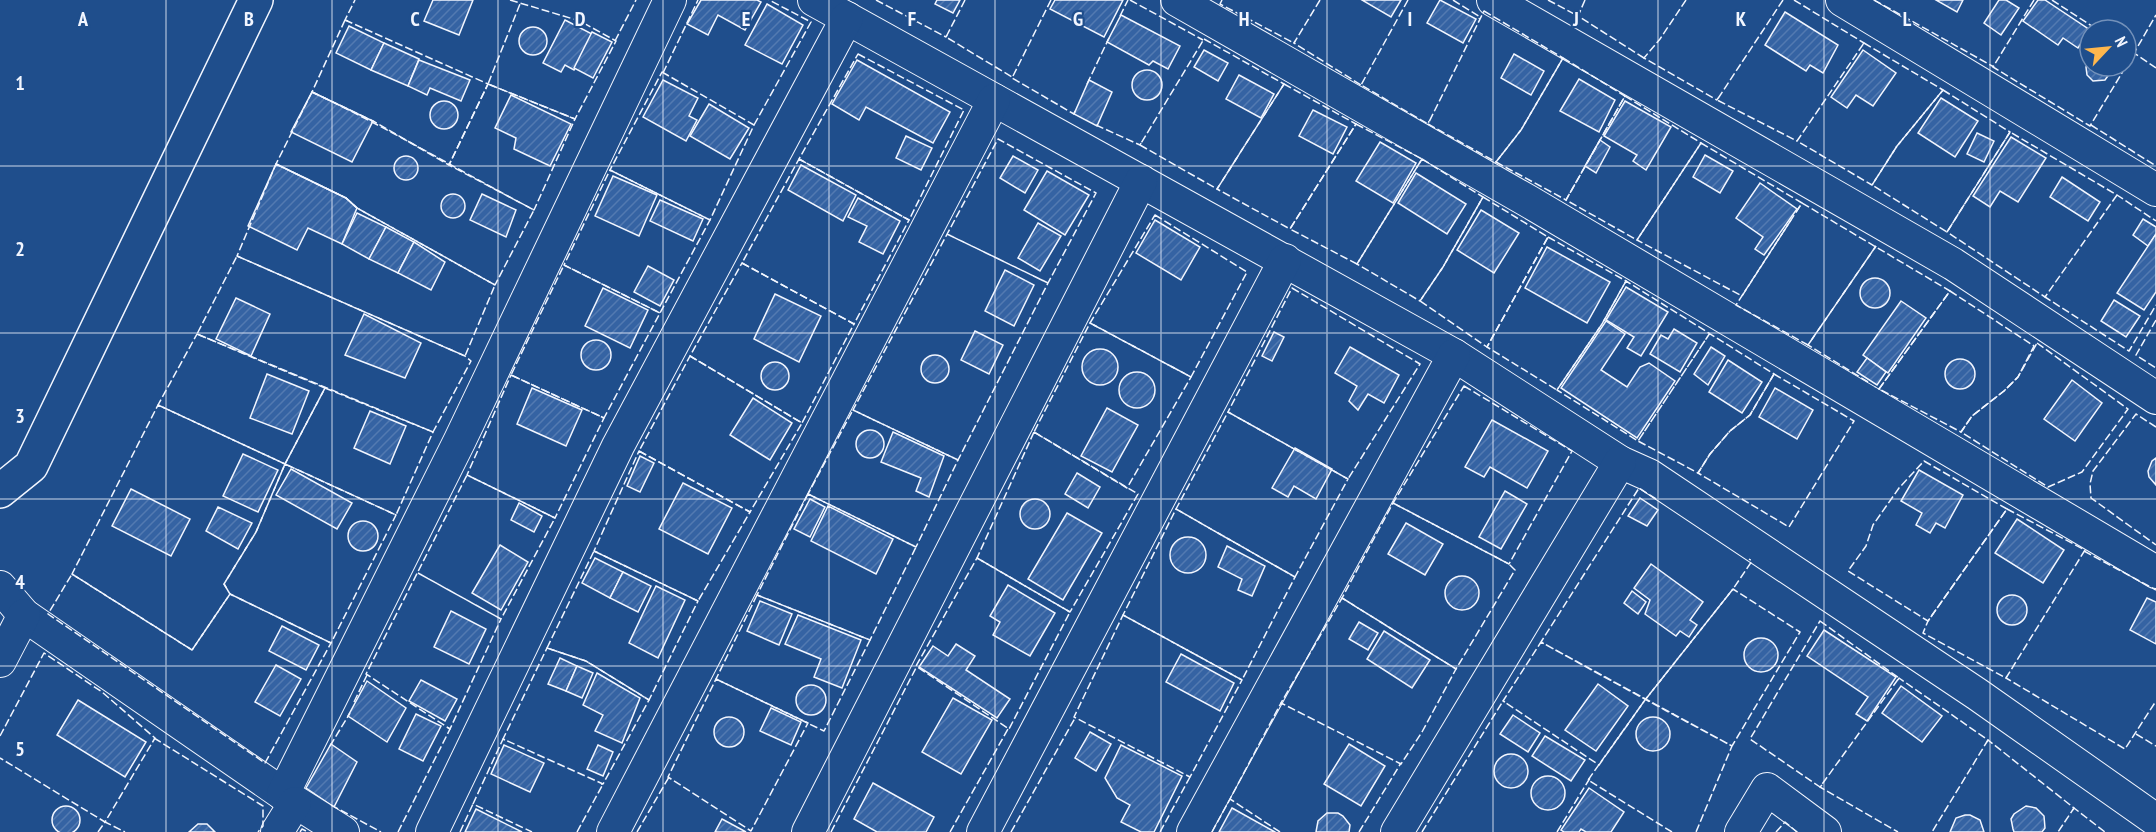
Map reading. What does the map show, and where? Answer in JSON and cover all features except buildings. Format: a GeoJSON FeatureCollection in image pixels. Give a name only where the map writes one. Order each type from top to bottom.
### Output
{"type":"FeatureCollection","features":[{"type":"Feature","properties":{"kind":"street"},"geometry":{"type":"LineString","coordinates":[[0,491],[31,466],[256,0]]}},
{"type":"Feature","properties":{"kind":"street"},"geometry":{"type":"LineString","coordinates":[[277,832],[289,799],[670,0]]}},
{"type":"Feature","properties":{"kind":"street"},"geometry":{"type":"LineString","coordinates":[[814,0],[1454,355],[1620,462],[1649,475],[1977,694],[2156,820]]}},
{"type":"Feature","properties":{"kind":"street"},"geometry":{"type":"LineString","coordinates":[[1177,0],[1539,207],[2156,572]]}},
{"type":"Feature","properties":{"kind":"street"},"geometry":{"type":"LineString","coordinates":[[1493,0],[1953,264],[2156,398]]}},
{"type":"Feature","properties":{"kind":"street"},"geometry":{"type":"LineString","coordinates":[[1842,0],[2156,190]]}},
{"type":"Feature","properties":{"kind":"street"},"geometry":{"type":"LineString","coordinates":[[432,832],[618,446],[847,18]]}},
{"type":"Feature","properties":{"kind":"street"},"geometry":{"type":"LineString","coordinates":[[613,832],[994,100]]}},
{"type":"Feature","properties":{"kind":"street"},"geometry":{"type":"LineString","coordinates":[[808,832],[1141,181]]}},
{"type":"Feature","properties":{"kind":"street"},"geometry":{"type":"LineString","coordinates":[[983,832],[1285,260]]}},
{"type":"Feature","properties":{"kind":"street"},"geometry":{"type":"LineString","coordinates":[[1193,832],[1454,355]]}},
{"type":"Feature","properties":{"kind":"street"},"geometry":{"type":"LineString","coordinates":[[1397,832],[1620,462]]}},
{"type":"Feature","properties":{"kind":"street"},"geometry":{"type":"LineString","coordinates":[[0,587],[24,615],[289,799],[343,832]]}},
{"type":"Feature","properties":{"kind":"street"},"geometry":{"type":"LineString","coordinates":[[0,661],[24,615]]}},
{"type":"Feature","properties":{"kind":"street"},"geometry":{"type":"LineString","coordinates":[[1741,832],[1767,789],[1825,832]]}},
{"type":"Feature","properties":{"kind":"fence"},"geometry":{"type":"LineString","coordinates":[[348,21],[345,20],[355,0]]}},
{"type":"Feature","properties":{"kind":"fence"},"geometry":{"type":"LineString","coordinates":[[510,0],[580,21],[616,41],[575,119],[488,84],[520,4]]}},
{"type":"Feature","properties":{"kind":"fence"},"geometry":{"type":"LineString","coordinates":[[615,41],[636,0]]}},
{"type":"Feature","properties":{"kind":"fence"},"geometry":{"type":"LineString","coordinates":[[663,73],[698,0]]}},
{"type":"Feature","properties":{"kind":"fence"},"geometry":{"type":"LineString","coordinates":[[754,125],[811,22],[769,0]]}},
{"type":"Feature","properties":{"kind":"fence"},"geometry":{"type":"LineString","coordinates":[[876,0],[946,37],[947,35]]}},
{"type":"Feature","properties":{"kind":"fence"},"geometry":{"type":"LineString","coordinates":[[965,0],[946,37],[1012,77]]}},
{"type":"Feature","properties":{"kind":"fence"},"geometry":{"type":"LineString","coordinates":[[1051,0],[1012,78],[1074,114],[1075,111]]}},
{"type":"Feature","properties":{"kind":"fence"},"geometry":{"type":"LineString","coordinates":[[1120,16],[1128,0]]}},
{"type":"Feature","properties":{"kind":"fence"},"geometry":{"type":"LineString","coordinates":[[1130,0],[1203,40]]}},
{"type":"Feature","properties":{"kind":"fence"},"geometry":{"type":"LineString","coordinates":[[1222,0],[1220,4],[1294,43],[1295,41]]}},
{"type":"Feature","properties":{"kind":"fence"},"geometry":{"type":"LineString","coordinates":[[1320,0],[1294,43],[1361,85],[1362,83]]}},
{"type":"Feature","properties":{"kind":"fence"},"geometry":{"type":"LineString","coordinates":[[1408,0],[1361,85],[1428,124],[1429,121]]}},
{"type":"Feature","properties":{"kind":"fence"},"geometry":{"type":"LineString","coordinates":[[1453,0],[1480,17],[1479,19]]}},
{"type":"Feature","properties":{"kind":"fence"},"geometry":{"type":"LineString","coordinates":[[1548,0],[1578,16],[1579,14]]}},
{"type":"Feature","properties":{"kind":"fence"},"geometry":{"type":"LineString","coordinates":[[1585,0],[1578,16],[1644,58],[1646,56]]}},
{"type":"Feature","properties":{"kind":"fence"},"geometry":{"type":"LineString","coordinates":[[1686,0],[1660,39],[1644,58],[1717,100],[1718,98]]}},
{"type":"Feature","properties":{"kind":"fence"},"geometry":{"type":"LineString","coordinates":[[1783,0],[1717,100],[1797,141]]}},
{"type":"Feature","properties":{"kind":"fence"},"geometry":{"type":"LineString","coordinates":[[1794,0],[1863,44]]}},
{"type":"Feature","properties":{"kind":"fence"},"geometry":{"type":"LineString","coordinates":[[1874,0],[1994,67]]}},
{"type":"Feature","properties":{"kind":"fence"},"geometry":{"type":"LineString","coordinates":[[2034,0],[1993,67],[2090,126],[2119,78]]}},
{"type":"Feature","properties":{"kind":"fence"},"geometry":{"type":"LineString","coordinates":[[2052,0],[2080,18]]}},
{"type":"Feature","properties":{"kind":"fence"},"geometry":{"type":"LineString","coordinates":[[1484,11],[1563,58],[1521,130],[1496,162],[1428,124],[1484,11]]}},
{"type":"Feature","properties":{"kind":"fence"},"geometry":{"type":"LineString","coordinates":[[2138,46],[2156,15]]}},
{"type":"Feature","properties":{"kind":"fence"},"geometry":{"type":"LineString","coordinates":[[345,20],[488,84],[449,165],[373,121],[312,92],[345,20]]}},
{"type":"Feature","properties":{"kind":"fence"},"geometry":{"type":"LineString","coordinates":[[1087,84],[1109,38]]}},
{"type":"Feature","properties":{"kind":"fence"},"geometry":{"type":"LineString","coordinates":[[1204,39],[1284,84],[1217,189],[1140,145],[1204,39]]}},
{"type":"Feature","properties":{"kind":"fence"},"geometry":{"type":"LineString","coordinates":[[1864,43],[1943,90],[1897,146],[1872,185],[1797,141],[1864,43]]}},
{"type":"Feature","properties":{"kind":"fence"},"geometry":{"type":"LineString","coordinates":[[858,54],[964,110],[909,220],[799,159],[858,54]]}},
{"type":"Feature","properties":{"kind":"fence"},"geometry":{"type":"LineString","coordinates":[[2138,56],[2156,68]]}},
{"type":"Feature","properties":{"kind":"fence"},"geometry":{"type":"LineString","coordinates":[[1563,58],[1625,96],[1566,200],[1496,162],[1521,130],[1563,58]]}},
{"type":"Feature","properties":{"kind":"fence"},"geometry":{"type":"LineString","coordinates":[[662,72],[754,125],[710,220],[610,170],[662,72]]}},
{"type":"Feature","properties":{"kind":"fence"},"geometry":{"type":"LineString","coordinates":[[488,84],[575,119],[534,210],[449,165],[488,84]]}},
{"type":"Feature","properties":{"kind":"fence"},"geometry":{"type":"LineString","coordinates":[[1284,84],[1356,124],[1290,229],[1217,189],[1284,84]]}},
{"type":"Feature","properties":{"kind":"fence"},"geometry":{"type":"LineString","coordinates":[[1943,90],[2010,132],[1947,232],[1872,185],[1897,146],[1943,90]]}},
{"type":"Feature","properties":{"kind":"fence"},"geometry":{"type":"LineString","coordinates":[[312,92],[534,210],[495,285],[357,208],[346,198],[276,164],[312,92]]}},
{"type":"Feature","properties":{"kind":"fence"},"geometry":{"type":"LineString","coordinates":[[1625,96],[1701,143],[1637,240],[1566,200],[1625,96]]}},
{"type":"Feature","properties":{"kind":"fence"},"geometry":{"type":"LineString","coordinates":[[1356,124],[1422,159],[1357,264],[1290,229],[1356,124]]}},
{"type":"Feature","properties":{"kind":"fence"},"geometry":{"type":"LineString","coordinates":[[1096,125],[1140,145],[1141,143]]}},
{"type":"Feature","properties":{"kind":"fence"},"geometry":{"type":"LineString","coordinates":[[2091,125],[2156,166]]}},
{"type":"Feature","properties":{"kind":"fence"},"geometry":{"type":"LineString","coordinates":[[2117,195],[2045,297],[1947,232],[2010,132],[2117,195],[2156,221]]}},
{"type":"Feature","properties":{"kind":"fence"},"geometry":{"type":"LineString","coordinates":[[947,234],[1048,283],[958,460],[853,410],[998,139],[1096,193],[1048,283],[947,234]]}},
{"type":"Feature","properties":{"kind":"fence"},"geometry":{"type":"LineString","coordinates":[[1701,143],[1802,203],[1742,296],[1637,240],[1701,143]]}},
{"type":"Feature","properties":{"kind":"fence"},"geometry":{"type":"LineString","coordinates":[[799,159],[909,220],[854,324],[742,263],[799,159]]}},
{"type":"Feature","properties":{"kind":"fence"},"geometry":{"type":"LineString","coordinates":[[1422,159],[1483,197],[1443,267],[1420,301],[1357,264],[1422,159]]}},
{"type":"Feature","properties":{"kind":"fence"},"geometry":{"type":"LineString","coordinates":[[276,164],[346,198],[357,208],[495,285],[465,356],[237,256],[276,164]]}},
{"type":"Feature","properties":{"kind":"fence"},"geometry":{"type":"LineString","coordinates":[[610,170],[710,220],[660,313],[564,265],[610,170]]}},
{"type":"Feature","properties":{"kind":"fence"},"geometry":{"type":"LineString","coordinates":[[1483,197],[1548,237],[1487,347],[1420,301],[1443,267],[1483,197]]}},
{"type":"Feature","properties":{"kind":"fence"},"geometry":{"type":"LineString","coordinates":[[1796,212],[1802,203],[1950,291],[1879,389],[1875,387]]}},
{"type":"Feature","properties":{"kind":"fence"},"geometry":{"type":"LineString","coordinates":[[1155,215],[1247,272],[1191,377],[1090,323],[1155,215]]}},
{"type":"Feature","properties":{"kind":"fence"},"geometry":{"type":"LineString","coordinates":[[1791,220],[1736,305],[1808,345],[1876,246]]}},
{"type":"Feature","properties":{"kind":"fence"},"geometry":{"type":"LineString","coordinates":[[1548,237],[1626,281],[1602,324],[1557,390],[1487,347],[1548,237]]}},
{"type":"Feature","properties":{"kind":"fence"},"geometry":{"type":"LineString","coordinates":[[1868,382],[1808,345],[1876,246]]}},
{"type":"Feature","properties":{"kind":"fence"},"geometry":{"type":"LineString","coordinates":[[237,256],[465,356],[471,361],[433,432],[197,334],[237,256]]}},
{"type":"Feature","properties":{"kind":"fence"},"geometry":{"type":"LineString","coordinates":[[742,263],[854,324],[802,423],[690,356],[742,263]]}},
{"type":"Feature","properties":{"kind":"fence"},"geometry":{"type":"LineString","coordinates":[[564,265],[660,313],[604,418],[511,375],[564,265]]}},
{"type":"Feature","properties":{"kind":"fence"},"geometry":{"type":"LineString","coordinates":[[1710,333],[1638,441],[1557,390],[1602,324],[1626,281],[1774,374],[1750,415],[1730,431],[1710,454],[1698,473],[1638,441],[1710,333]]}},
{"type":"Feature","properties":{"kind":"fence"},"geometry":{"type":"LineString","coordinates":[[1292,288],[1420,364],[1348,479],[1228,412],[1292,288]]}},
{"type":"Feature","properties":{"kind":"fence"},"geometry":{"type":"LineString","coordinates":[[1950,291],[2034,346],[2018,377],[1972,416],[1961,432],[1879,389],[1950,291]]}},
{"type":"Feature","properties":{"kind":"fence"},"geometry":{"type":"LineString","coordinates":[[2046,296],[2129,351],[2156,305]]}},
{"type":"Feature","properties":{"kind":"fence"},"geometry":{"type":"LineString","coordinates":[[2156,320],[2136,355],[2156,368]]}},
{"type":"Feature","properties":{"kind":"fence"},"geometry":{"type":"LineString","coordinates":[[1090,323],[1191,377],[1127,488],[1034,432],[1090,323]]}},
{"type":"Feature","properties":{"kind":"fence"},"geometry":{"type":"LineString","coordinates":[[197,334],[325,388],[285,464],[158,405],[197,334]]}},
{"type":"Feature","properties":{"kind":"fence"},"geometry":{"type":"LineString","coordinates":[[2037,343],[2128,409],[2082,472],[2048,487],[1961,432],[1972,416],[2018,377],[2037,343]]}},
{"type":"Feature","properties":{"kind":"fence"},"geometry":{"type":"LineString","coordinates":[[690,356],[802,423],[750,512],[639,451],[690,356]]}},
{"type":"Feature","properties":{"kind":"fence"},"geometry":{"type":"LineString","coordinates":[[1774,374],[1854,421],[1789,527],[1698,473],[1710,454],[1730,431],[1750,415],[1774,374]]}},
{"type":"Feature","properties":{"kind":"fence"},"geometry":{"type":"LineString","coordinates":[[511,375],[604,418],[555,518],[467,475],[511,375]]}},
{"type":"Feature","properties":{"kind":"fence"},"geometry":{"type":"LineString","coordinates":[[1464,386],[1572,451],[1509,564],[1393,503],[1464,386]]}},
{"type":"Feature","properties":{"kind":"fence"},"geometry":{"type":"LineString","coordinates":[[325,388],[433,432],[396,515],[285,464],[325,388]]}},
{"type":"Feature","properties":{"kind":"fence"},"geometry":{"type":"LineString","coordinates":[[158,405],[285,464],[256,532],[224,584],[230,594],[192,650],[72,574],[158,405]]}},
{"type":"Feature","properties":{"kind":"fence"},"geometry":{"type":"LineString","coordinates":[[853,410],[958,460],[916,547],[808,494],[853,410]]}},
{"type":"Feature","properties":{"kind":"fence"},"geometry":{"type":"LineString","coordinates":[[1228,412],[1348,479],[1295,577],[1176,509],[1228,412]]}},
{"type":"Feature","properties":{"kind":"fence"},"geometry":{"type":"LineString","coordinates":[[2156,427],[2136,414],[2093,471],[2090,484],[2091,498],[2156,545]]}},
{"type":"Feature","properties":{"kind":"fence"},"geometry":{"type":"LineString","coordinates":[[1034,432],[1138,494],[1070,612],[977,558],[1034,432]]}},
{"type":"Feature","properties":{"kind":"fence"},"geometry":{"type":"LineString","coordinates":[[639,451],[750,512],[698,601],[594,551],[639,451]]}},
{"type":"Feature","properties":{"kind":"fence"},"geometry":{"type":"LineString","coordinates":[[1924,461],[2007,509],[1928,621],[1848,571],[1866,546],[1873,525],[1899,488],[1924,461]]}},
{"type":"Feature","properties":{"kind":"fence"},"geometry":{"type":"LineString","coordinates":[[285,464],[396,515],[331,643],[230,594],[224,584],[256,532],[285,464]]}},
{"type":"Feature","properties":{"kind":"fence"},"geometry":{"type":"LineString","coordinates":[[418,573],[501,619],[450,729],[366,674],[467,475],[555,518],[501,619],[418,573]]}},
{"type":"Feature","properties":{"kind":"fence"},"geometry":{"type":"LineString","coordinates":[[1656,499],[1639,488],[1541,642],[1732,746],[1800,632],[1733,589],[1645,700],[1599,765],[1503,701],[1541,642],[1636,694],[1660,707],[1732,746],[1696,832]]}},
{"type":"Feature","properties":{"kind":"fence"},"geometry":{"type":"LineString","coordinates":[[808,494],[916,547],[870,640],[757,595],[808,494]]}},
{"type":"Feature","properties":{"kind":"fence"},"geometry":{"type":"LineString","coordinates":[[1393,503],[1509,564],[1515,570],[1456,669],[1342,598],[1393,503]]}},
{"type":"Feature","properties":{"kind":"fence"},"geometry":{"type":"LineString","coordinates":[[1176,509],[1295,577],[1242,680],[1123,615],[1176,509]]}},
{"type":"Feature","properties":{"kind":"fence"},"geometry":{"type":"LineString","coordinates":[[2007,509],[2085,550],[2006,678],[1923,633],[1928,621],[2007,509]]}},
{"type":"Feature","properties":{"kind":"fence"},"geometry":{"type":"LineString","coordinates":[[594,551],[698,601],[649,700],[586,661],[547,648],[594,551]]}},
{"type":"Feature","properties":{"kind":"fence"},"geometry":{"type":"LineString","coordinates":[[2084,551],[2156,590]]}},
{"type":"Feature","properties":{"kind":"fence"},"geometry":{"type":"LineString","coordinates":[[977,558],[1070,612],[1009,729],[916,666],[977,558]]}},
{"type":"Feature","properties":{"kind":"fence"},"geometry":{"type":"LineString","coordinates":[[1672,832],[1588,780],[1645,700],[1733,589],[1752,561],[1749,559]]}},
{"type":"Feature","properties":{"kind":"fence"},"geometry":{"type":"LineString","coordinates":[[72,574],[192,650],[230,594],[331,643],[265,763],[48,614],[72,574]]}},
{"type":"Feature","properties":{"kind":"fence"},"geometry":{"type":"LineString","coordinates":[[757,595],[870,640],[824,731],[716,679],[757,595]]}},
{"type":"Feature","properties":{"kind":"fence"},"geometry":{"type":"LineString","coordinates":[[1342,598],[1456,669],[1422,732],[1401,764],[1281,703],[1342,598]]}},
{"type":"Feature","properties":{"kind":"fence"},"geometry":{"type":"LineString","coordinates":[[1123,615],[1242,680],[1190,777],[1074,717],[1123,615]]}},
{"type":"Feature","properties":{"kind":"fence"},"geometry":{"type":"LineString","coordinates":[[1820,621],[1899,678],[1820,787],[1750,739],[1820,621]]}},
{"type":"Feature","properties":{"kind":"fence"},"geometry":{"type":"LineString","coordinates":[[547,648],[586,661],[649,700],[603,784],[503,739],[547,648]]}},
{"type":"Feature","properties":{"kind":"fence"},"geometry":{"type":"LineString","coordinates":[[0,736],[44,653],[102,692],[155,738],[105,822],[0,758]]}},
{"type":"Feature","properties":{"kind":"fence"},"geometry":{"type":"LineString","coordinates":[[831,832],[917,666]]}},
{"type":"Feature","properties":{"kind":"fence"},"geometry":{"type":"LineString","coordinates":[[354,702],[367,675]]}},
{"type":"Feature","properties":{"kind":"fence"},"geometry":{"type":"LineString","coordinates":[[2007,676],[2006,678],[2125,749],[2156,701]]}},
{"type":"Feature","properties":{"kind":"fence"},"geometry":{"type":"LineString","coordinates":[[1898,680],[1899,678],[1988,740],[1932,832]]}},
{"type":"Feature","properties":{"kind":"fence"},"geometry":{"type":"LineString","coordinates":[[716,679],[808,723],[751,831],[668,777],[716,679]]}},
{"type":"Feature","properties":{"kind":"fence"},"geometry":{"type":"LineString","coordinates":[[1422,832],[1503,701],[1505,702]]}},
{"type":"Feature","properties":{"kind":"fence"},"geometry":{"type":"LineString","coordinates":[[1280,832],[1230,799],[1281,703],[1283,704]]}},
{"type":"Feature","properties":{"kind":"fence"},"geometry":{"type":"LineString","coordinates":[[330,746],[350,713]]}},
{"type":"Feature","properties":{"kind":"fence"},"geometry":{"type":"LineString","coordinates":[[1011,832],[1075,718]]}},
{"type":"Feature","properties":{"kind":"fence"},"geometry":{"type":"LineString","coordinates":[[398,832],[450,729],[447,727]]}},
{"type":"Feature","properties":{"kind":"fence"},"geometry":{"type":"LineString","coordinates":[[950,832],[1008,729]]}},
{"type":"Feature","properties":{"kind":"fence"},"geometry":{"type":"LineString","coordinates":[[2136,734],[2156,746]]}},
{"type":"Feature","properties":{"kind":"fence"},"geometry":{"type":"LineString","coordinates":[[154,738],[263,806],[263,826],[258,832]]}},
{"type":"Feature","properties":{"kind":"fence"},"geometry":{"type":"LineString","coordinates":[[505,740],[503,739],[473,804],[532,832]]}},
{"type":"Feature","properties":{"kind":"fence"},"geometry":{"type":"LineString","coordinates":[[1987,742],[1988,740],[2074,808],[2058,832]]}},
{"type":"Feature","properties":{"kind":"fence"},"geometry":{"type":"LineString","coordinates":[[1359,832],[1401,763]]}},
{"type":"Feature","properties":{"kind":"fence"},"geometry":{"type":"LineString","coordinates":[[637,832],[669,777]]}},
{"type":"Feature","properties":{"kind":"fence"},"geometry":{"type":"LineString","coordinates":[[1160,832],[1190,777]]}},
{"type":"Feature","properties":{"kind":"fence"},"geometry":{"type":"LineString","coordinates":[[1557,832],[1590,778]]}},
{"type":"Feature","properties":{"kind":"fence"},"geometry":{"type":"LineString","coordinates":[[577,832],[603,784],[601,784]]}},
{"type":"Feature","properties":{"kind":"fence"},"geometry":{"type":"LineString","coordinates":[[1822,785],[1820,787],[1898,832]]}},
{"type":"Feature","properties":{"kind":"fence"},"geometry":{"type":"LineString","coordinates":[[1212,832],[1230,799]]}},
{"type":"Feature","properties":{"kind":"fence"},"geometry":{"type":"LineString","coordinates":[[460,832],[475,804]]}},
{"type":"Feature","properties":{"kind":"fence"},"geometry":{"type":"LineString","coordinates":[[331,805],[381,832]]}},
{"type":"Feature","properties":{"kind":"fence"},"geometry":{"type":"LineString","coordinates":[[2073,810],[2074,808],[2105,832]]}},
{"type":"Feature","properties":{"kind":"fence"},"geometry":{"type":"LineString","coordinates":[[106,821],[125,832]]}},
{"type":"Feature","properties":{"kind":"fence"},"geometry":{"type":"LineString","coordinates":[[98,832],[105,822]]}},
{"type":"Feature","properties":{"kind":"fence"},"geometry":{"type":"LineString","coordinates":[[1776,832],[1785,822],[1797,832]]}},
{"type":"Feature","properties":{"kind":"fence"},"geometry":{"type":"LineString","coordinates":[[300,832],[302,829],[308,832]]}}]}
